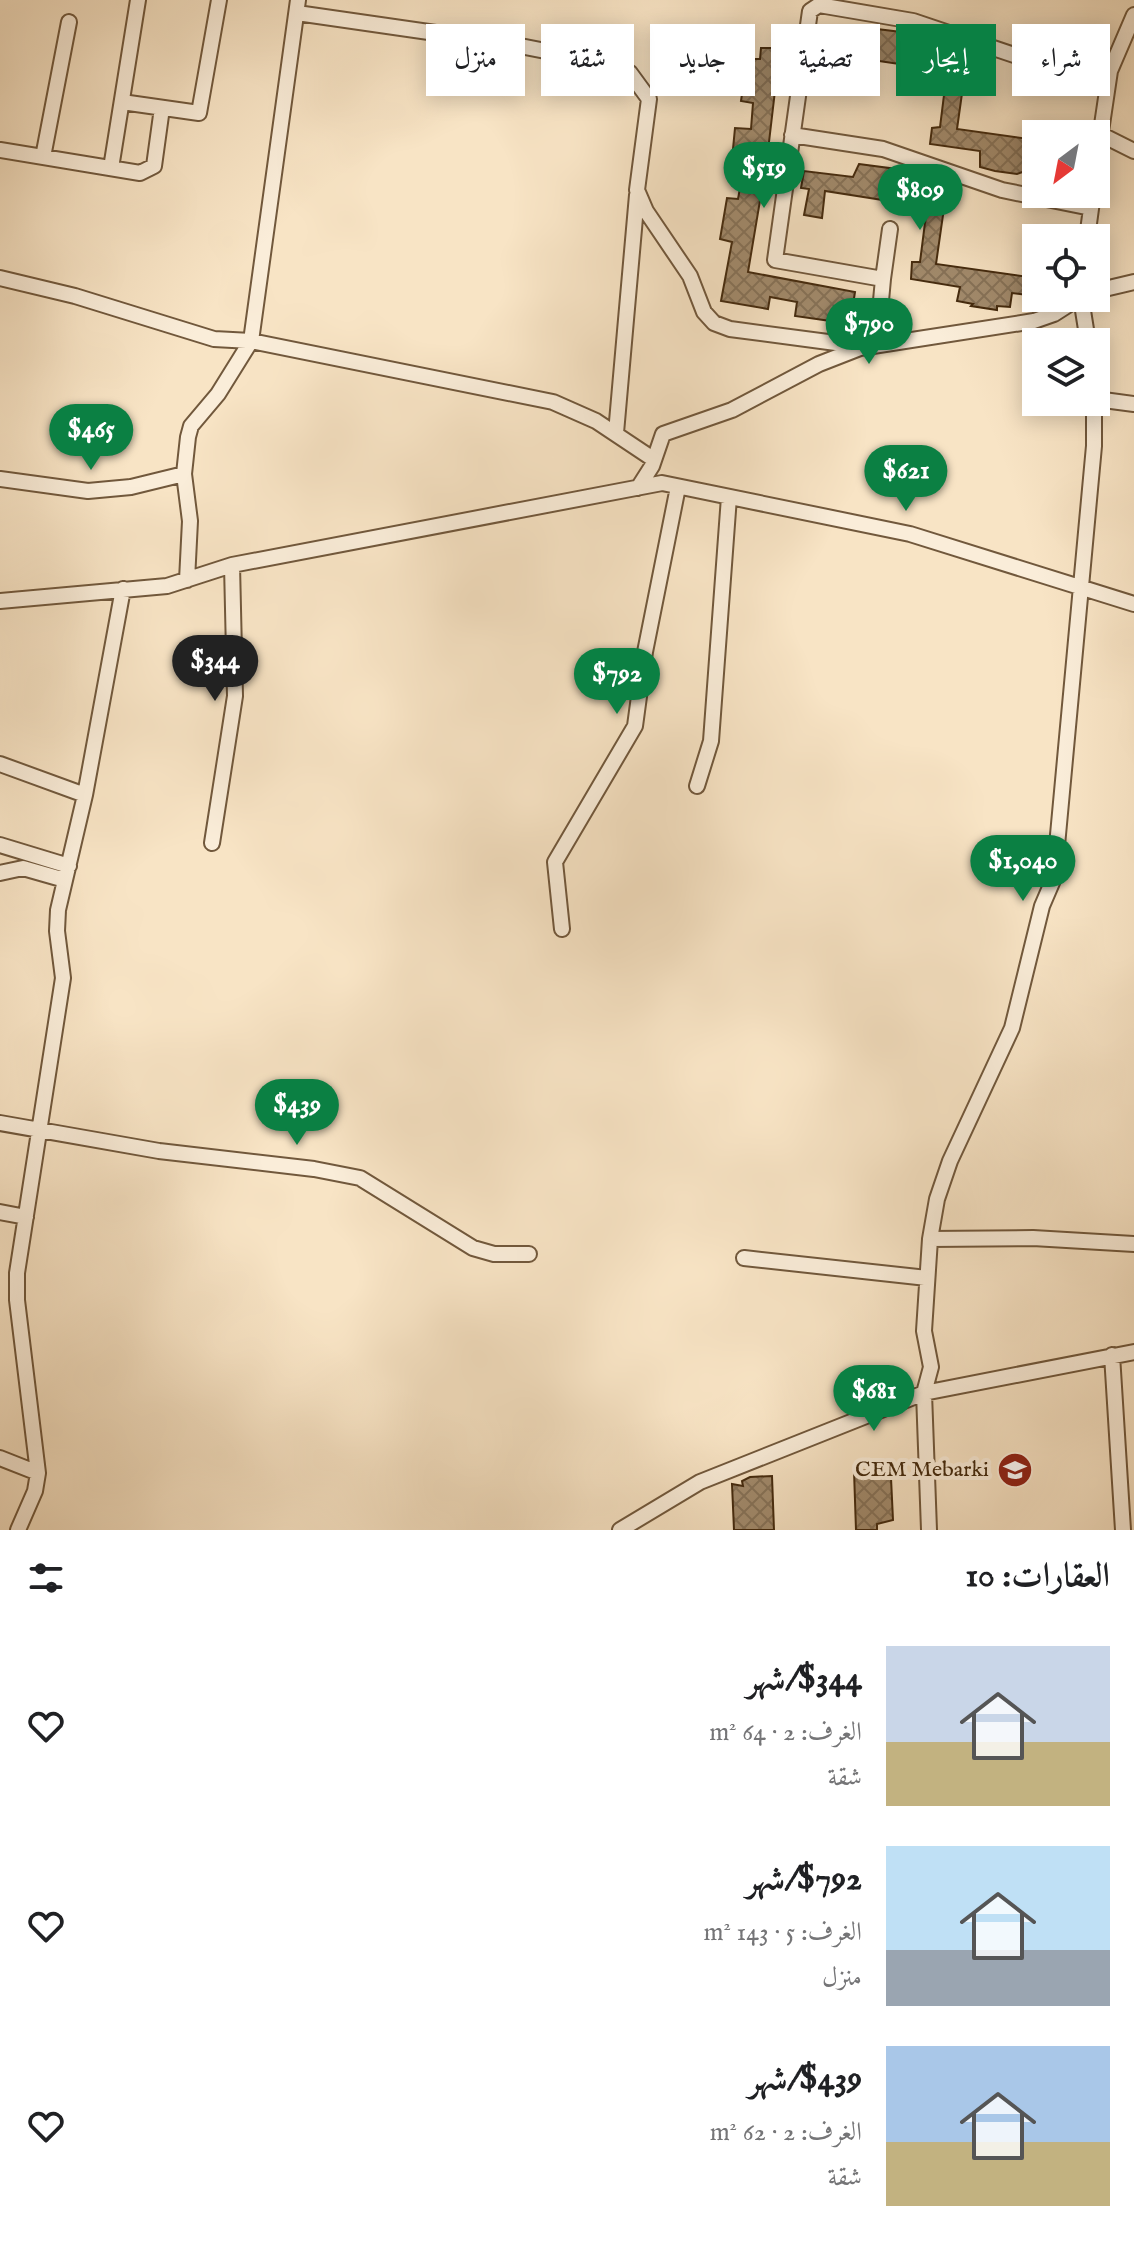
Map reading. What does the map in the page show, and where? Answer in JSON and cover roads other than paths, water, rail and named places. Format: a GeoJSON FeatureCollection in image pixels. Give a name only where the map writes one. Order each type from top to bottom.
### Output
{"type":"FeatureCollection","features":[{"type":"Feature","properties":{"kind":"street"},"geometry":{"type":"LineString","coordinates":[[111,168],[138,0]]}},
{"type":"Feature","properties":{"kind":"street"},"geometry":{"type":"LineString","coordinates":[[122,102],[199,113],[219,0]]}},
{"type":"Feature","properties":{"kind":"street"},"geometry":{"type":"LineString","coordinates":[[883,279],[775,260],[810,11],[819,5],[913,21],[1012,54]]}},
{"type":"Feature","properties":{"kind":"street"},"geometry":{"type":"LineString","coordinates":[[187,580],[190,521],[184,474],[191,426],[218,394],[251,341],[298,6],[505,43],[623,68],[649,99],[637,190],[616,433]]}},
{"type":"Feature","properties":{"kind":"street"},"geometry":{"type":"LineString","coordinates":[[1110,76],[1134,15]]}},
{"type":"Feature","properties":{"kind":"street"},"geometry":{"type":"LineString","coordinates":[[43,157],[69,22]]}},
{"type":"Feature","properties":{"kind":"street"},"geometry":{"type":"LineString","coordinates":[[1102,120],[1105,96]]}},
{"type":"Feature","properties":{"kind":"street"},"geometry":{"type":"LineString","coordinates":[[0,150],[140,173],[154,166],[162,108]]}},
{"type":"Feature","properties":{"kind":"street"},"geometry":{"type":"LineString","coordinates":[[792,135],[883,149],[1002,190],[1022,192]]}},
{"type":"Feature","properties":{"kind":"street"},"geometry":{"type":"LineString","coordinates":[[1110,139],[1134,151]]}},
{"type":"Feature","properties":{"kind":"street"},"geometry":{"type":"LineString","coordinates":[[637,190],[646,211],[690,276],[704,312],[720,327],[871,346]]}},
{"type":"Feature","properties":{"kind":"street"},"geometry":{"type":"LineString","coordinates":[[871,346],[890,229]]}},
{"type":"Feature","properties":{"kind":"street"},"geometry":{"type":"LineString","coordinates":[[0,278],[75,296],[214,339],[251,341],[553,402],[616,433],[653,462],[662,483]]}},
{"type":"Feature","properties":{"kind":"street"},"geometry":{"type":"LineString","coordinates":[[1110,288],[1134,282]]}},
{"type":"Feature","properties":{"kind":"street"},"geometry":{"type":"LineString","coordinates":[[638,488],[653,462],[659,440],[669,430],[732,410],[819,364],[871,346],[1034,321],[1057,312]]}},
{"type":"Feature","properties":{"kind":"street"},"geometry":{"type":"LineString","coordinates":[[1110,402],[1134,404]]}},
{"type":"Feature","properties":{"kind":"street"},"geometry":{"type":"LineString","coordinates":[[929,1530],[924,1393],[931,1367],[924,1331],[930,1239],[937,1199],[950,1161],[1012,1028],[1042,906],[1054,878],[1095,416]]}},
{"type":"Feature","properties":{"kind":"street"},"geometry":{"type":"LineString","coordinates":[[0,479],[88,491],[131,487],[184,474]]}},
{"type":"Feature","properties":{"kind":"street"},"geometry":{"type":"LineString","coordinates":[[0,601],[167,586],[232,565],[662,483],[910,534],[1134,604]]}},
{"type":"Feature","properties":{"kind":"street"},"geometry":{"type":"LineString","coordinates":[[562,929],[555,862],[635,726],[645,652],[678,487]]}},
{"type":"Feature","properties":{"kind":"street"},"geometry":{"type":"LineString","coordinates":[[697,786],[711,741],[729,497]]}},
{"type":"Feature","properties":{"kind":"street"},"geometry":{"type":"LineString","coordinates":[[212,843],[235,696],[232,565]]}},
{"type":"Feature","properties":{"kind":"street"},"geometry":{"type":"LineString","coordinates":[[18,1530],[35,1491],[38,1473],[17,1300],[26,1217],[63,978],[57,931],[123,589]]}},
{"type":"Feature","properties":{"kind":"street"},"geometry":{"type":"LineString","coordinates":[[0,764],[85,795]]}},
{"type":"Feature","properties":{"kind":"street"},"geometry":{"type":"LineString","coordinates":[[0,845],[67,873]]}},
{"type":"Feature","properties":{"kind":"street"},"geometry":{"type":"LineString","coordinates":[[0,873],[23,868],[67,873]]}},
{"type":"Feature","properties":{"kind":"street"},"geometry":{"type":"LineString","coordinates":[[0,1123],[41,1132],[360,1178],[473,1248],[494,1254],[529,1254]]}},
{"type":"Feature","properties":{"kind":"street"},"geometry":{"type":"LineString","coordinates":[[0,1212],[26,1217]]}},
{"type":"Feature","properties":{"kind":"street"},"geometry":{"type":"LineString","coordinates":[[930,1239],[1033,1238],[1134,1244]]}},
{"type":"Feature","properties":{"kind":"street"},"geometry":{"type":"LineString","coordinates":[[744,1258],[927,1278]]}},
{"type":"Feature","properties":{"kind":"street"},"geometry":{"type":"LineString","coordinates":[[620,1530],[700,1482],[924,1393],[1134,1352]]}},
{"type":"Feature","properties":{"kind":"street"},"geometry":{"type":"LineString","coordinates":[[1112,1355],[1123,1530]]}},
{"type":"Feature","properties":{"kind":"street"},"geometry":{"type":"LineString","coordinates":[[0,1458],[38,1473]]}},
{"type":"Feature","properties":{"kind":"place","name":"CEM Mebarki"},"geometry":{"type":"Point","coordinates":[1015,1470]}}]}
